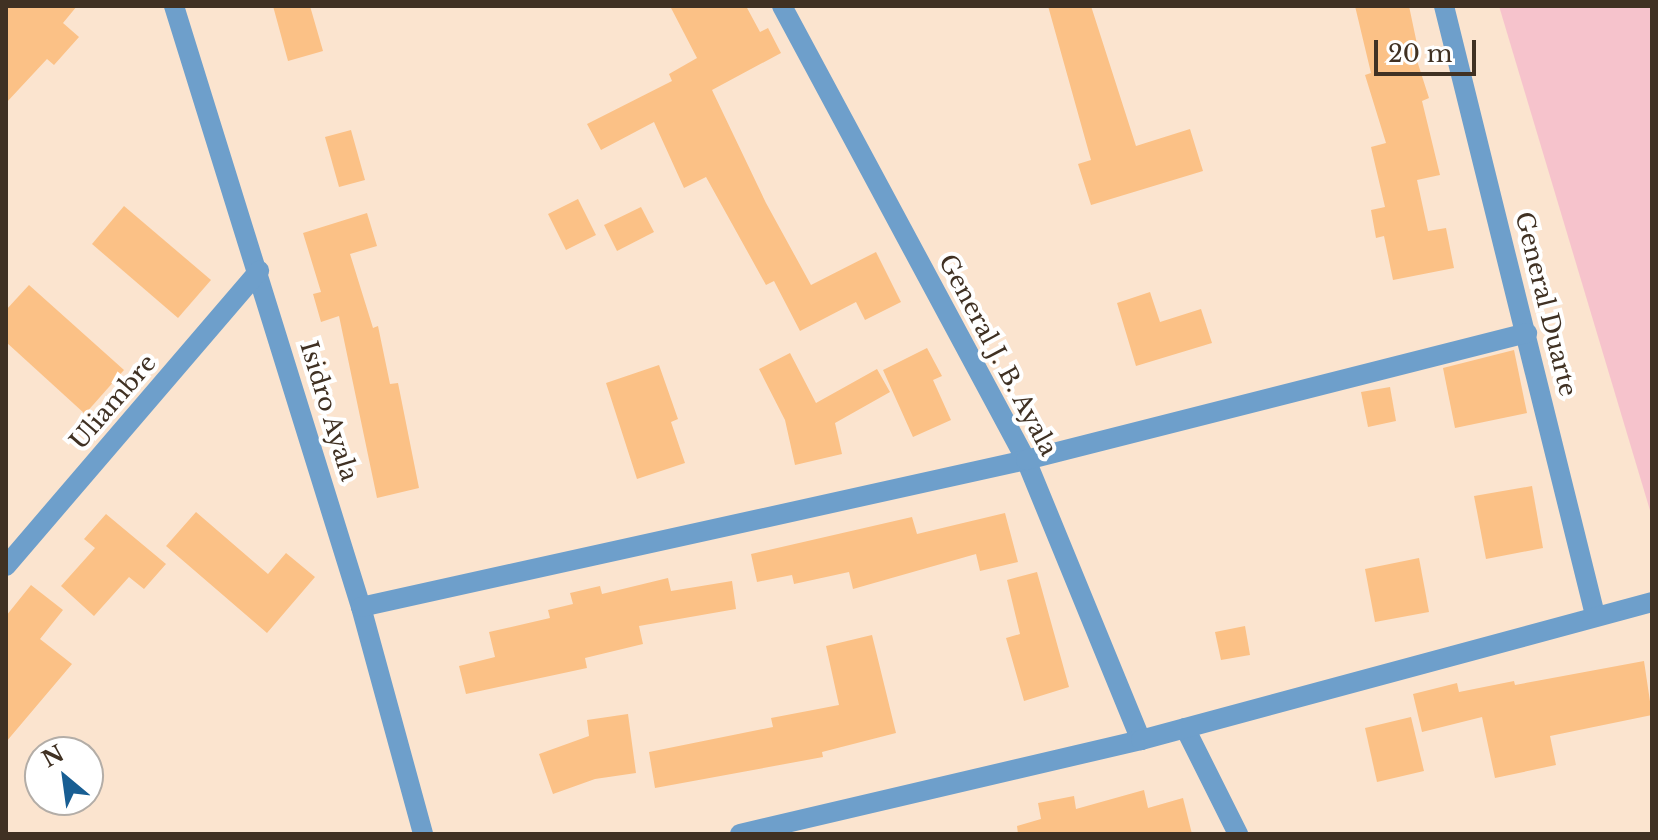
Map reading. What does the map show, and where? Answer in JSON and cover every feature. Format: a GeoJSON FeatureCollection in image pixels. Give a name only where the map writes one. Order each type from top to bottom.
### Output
{"type":"FeatureCollection","features":[{"type":"Feature","properties":{"kind":"street","name":"Isidro Ayala"},"geometry":{"type":"LineString","coordinates":[[174,6],[259,271],[361,607],[423,834]]}},
{"type":"Feature","properties":{"kind":"street","name":"General J. B. Ayala"},"geometry":{"type":"LineString","coordinates":[[782,6],[1026,460],[1141,740]]}},
{"type":"Feature","properties":{"kind":"street","name":"General Duarte"},"geometry":{"type":"LineString","coordinates":[[1444,6],[1595,615]]}},
{"type":"Feature","properties":{"kind":"street","name":"Uliambre"},"geometry":{"type":"LineString","coordinates":[[6,566],[259,271]]}},
{"type":"Feature","properties":{"kind":"street"},"geometry":{"type":"LineString","coordinates":[[361,607],[1026,460],[1527,333]]}},
{"type":"Feature","properties":{"kind":"street"},"geometry":{"type":"LineString","coordinates":[[740,834],[1141,740],[1652,602]]}},
{"type":"Feature","properties":{"kind":"street"},"geometry":{"type":"LineString","coordinates":[[1185,728],[1238,834]]}},
{"type":"Feature","properties":{"kind":"shaded area"},"geometry":{"type":"Polygon","coordinates":[[[1499,6],[1652,6],[1652,517],[1499,6]]]}},
{"type":"Feature","properties":{"kind":"building"},"geometry":{"type":"Polygon","coordinates":[[[6,6],[77,6],[63,23],[79,37],[54,65],[47,59],[6,103],[6,6]]]}},
{"type":"Feature","properties":{"kind":"building"},"geometry":{"type":"Polygon","coordinates":[[[273,6],[310,6],[323,51],[288,61],[273,6]]]}},
{"type":"Feature","properties":{"kind":"building"},"geometry":{"type":"Polygon","coordinates":[[[670,6],[746,6],[760,32],[768,28],[781,53],[712,90],[766,203],[811,285],[876,252],[901,302],[865,320],[856,302],[800,331],[774,281],[766,285],[706,177],[684,188],[654,122],[601,150],[587,124],[672,81],[669,74],[697,58],[670,6]]]}},
{"type":"Feature","properties":{"kind":"building"},"geometry":{"type":"Polygon","coordinates":[[[1048,6],[1091,6],[1136,146],[1190,129],[1203,171],[1091,205],[1078,164],[1091,160],[1048,6]]]}},
{"type":"Feature","properties":{"kind":"building"},"geometry":{"type":"Polygon","coordinates":[[[1355,6],[1409,6],[1417,44],[1412,45],[1429,98],[1422,101],[1440,175],[1417,180],[1428,231],[1446,228],[1454,268],[1393,280],[1384,236],[1376,238],[1371,210],[1385,207],[1371,147],[1386,143],[1365,75],[1371,73],[1355,6]]]}},
{"type":"Feature","properties":{"kind":"building"},"geometry":{"type":"Polygon","coordinates":[[[351,130],[365,180],[339,187],[325,137],[351,130]]]}},
{"type":"Feature","properties":{"kind":"building"},"geometry":{"type":"Polygon","coordinates":[[[578,199],[596,235],[566,250],[548,214],[578,199]]]}},
{"type":"Feature","properties":{"kind":"building"},"geometry":{"type":"Polygon","coordinates":[[[124,206],[211,280],[178,318],[92,244],[124,206]]]}},
{"type":"Feature","properties":{"kind":"building"},"geometry":{"type":"Polygon","coordinates":[[[641,207],[654,232],[617,251],[604,225],[641,207]]]}},
{"type":"Feature","properties":{"kind":"building"},"geometry":{"type":"Polygon","coordinates":[[[367,213],[377,246],[350,254],[373,328],[378,326],[390,384],[398,383],[419,488],[377,498],[339,316],[321,322],[313,294],[321,292],[303,233],[367,213]]]}},
{"type":"Feature","properties":{"kind":"building"},"geometry":{"type":"Polygon","coordinates":[[[29,285],[124,370],[85,414],[6,342],[6,310],[29,285]]]}},
{"type":"Feature","properties":{"kind":"building"},"geometry":{"type":"Polygon","coordinates":[[[1150,292],[1160,322],[1201,309],[1212,343],[1136,366],[1117,303],[1150,292]]]}},
{"type":"Feature","properties":{"kind":"building"},"geometry":{"type":"Polygon","coordinates":[[[927,348],[942,376],[933,380],[951,420],[913,437],[883,370],[927,348]]]}},
{"type":"Feature","properties":{"kind":"building"},"geometry":{"type":"Polygon","coordinates":[[[1514,350],[1527,413],[1455,428],[1443,368],[1514,350]]]}},
{"type":"Feature","properties":{"kind":"building"},"geometry":{"type":"Polygon","coordinates":[[[790,353],[816,403],[877,369],[890,392],[835,423],[842,454],[795,465],[785,420],[759,369],[790,353]]]}},
{"type":"Feature","properties":{"kind":"building"},"geometry":{"type":"Polygon","coordinates":[[[659,365],[678,419],[671,422],[685,463],[637,479],[606,383],[659,365]]]}},
{"type":"Feature","properties":{"kind":"building"},"geometry":{"type":"Polygon","coordinates":[[[1390,387],[1396,421],[1368,427],[1361,392],[1390,387]]]}},
{"type":"Feature","properties":{"kind":"building"},"geometry":{"type":"Polygon","coordinates":[[[1532,486],[1543,548],[1486,559],[1474,496],[1532,486]]]}},
{"type":"Feature","properties":{"kind":"building"},"geometry":{"type":"Polygon","coordinates":[[[196,512],[268,574],[286,553],[315,577],[267,633],[166,546],[196,512]]]}},
{"type":"Feature","properties":{"kind":"building"},"geometry":{"type":"Polygon","coordinates":[[[1005,513],[1018,562],[980,571],[976,554],[853,589],[849,572],[794,584],[792,575],[757,582],[751,554],[912,517],[917,534],[1005,513]]]}},
{"type":"Feature","properties":{"kind":"building"},"geometry":{"type":"Polygon","coordinates":[[[106,514],[166,564],[144,589],[129,577],[94,616],[61,586],[95,548],[84,539],[106,514]]]}},
{"type":"Feature","properties":{"kind":"building"},"geometry":{"type":"Polygon","coordinates":[[[1419,558],[1429,612],[1375,622],[1365,569],[1419,558]]]}},
{"type":"Feature","properties":{"kind":"building"},"geometry":{"type":"Polygon","coordinates":[[[1037,572],[1069,687],[1024,701],[1006,638],[1020,634],[1007,580],[1037,572]]]}},
{"type":"Feature","properties":{"kind":"building"},"geometry":{"type":"Polygon","coordinates":[[[668,578],[671,591],[732,581],[736,609],[639,626],[643,644],[585,658],[587,668],[466,694],[459,666],[495,657],[489,632],[550,618],[548,610],[573,604],[570,593],[600,586],[602,594],[668,578]]]}},
{"type":"Feature","properties":{"kind":"building"},"geometry":{"type":"Polygon","coordinates":[[[31,585],[63,610],[40,639],[72,664],[6,742],[6,616],[31,585]]]}},
{"type":"Feature","properties":{"kind":"building"},"geometry":{"type":"Polygon","coordinates":[[[1245,626],[1250,655],[1221,660],[1215,632],[1245,626]]]}},
{"type":"Feature","properties":{"kind":"building"},"geometry":{"type":"Polygon","coordinates":[[[872,635],[896,733],[822,752],[823,757],[655,788],[649,752],[773,727],[771,718],[839,705],[826,646],[872,635]]]}},
{"type":"Feature","properties":{"kind":"building"},"geometry":{"type":"Polygon","coordinates":[[[1644,661],[1652,715],[1550,736],[1556,765],[1495,778],[1482,717],[1422,732],[1413,694],[1457,683],[1459,692],[1514,681],[1515,685],[1644,661]]]}},
{"type":"Feature","properties":{"kind":"building"},"geometry":{"type":"Polygon","coordinates":[[[628,714],[636,773],[595,779],[553,794],[539,754],[589,736],[587,720],[628,714]]]}},
{"type":"Feature","properties":{"kind":"building"},"geometry":{"type":"Polygon","coordinates":[[[1411,717],[1424,771],[1377,782],[1365,728],[1411,717]]]}},
{"type":"Feature","properties":{"kind":"building"},"geometry":{"type":"Polygon","coordinates":[[[1144,790],[1148,808],[1183,798],[1192,834],[1018,834],[1017,826],[1041,819],[1038,803],[1074,796],[1076,809],[1144,790]]]}}]}
